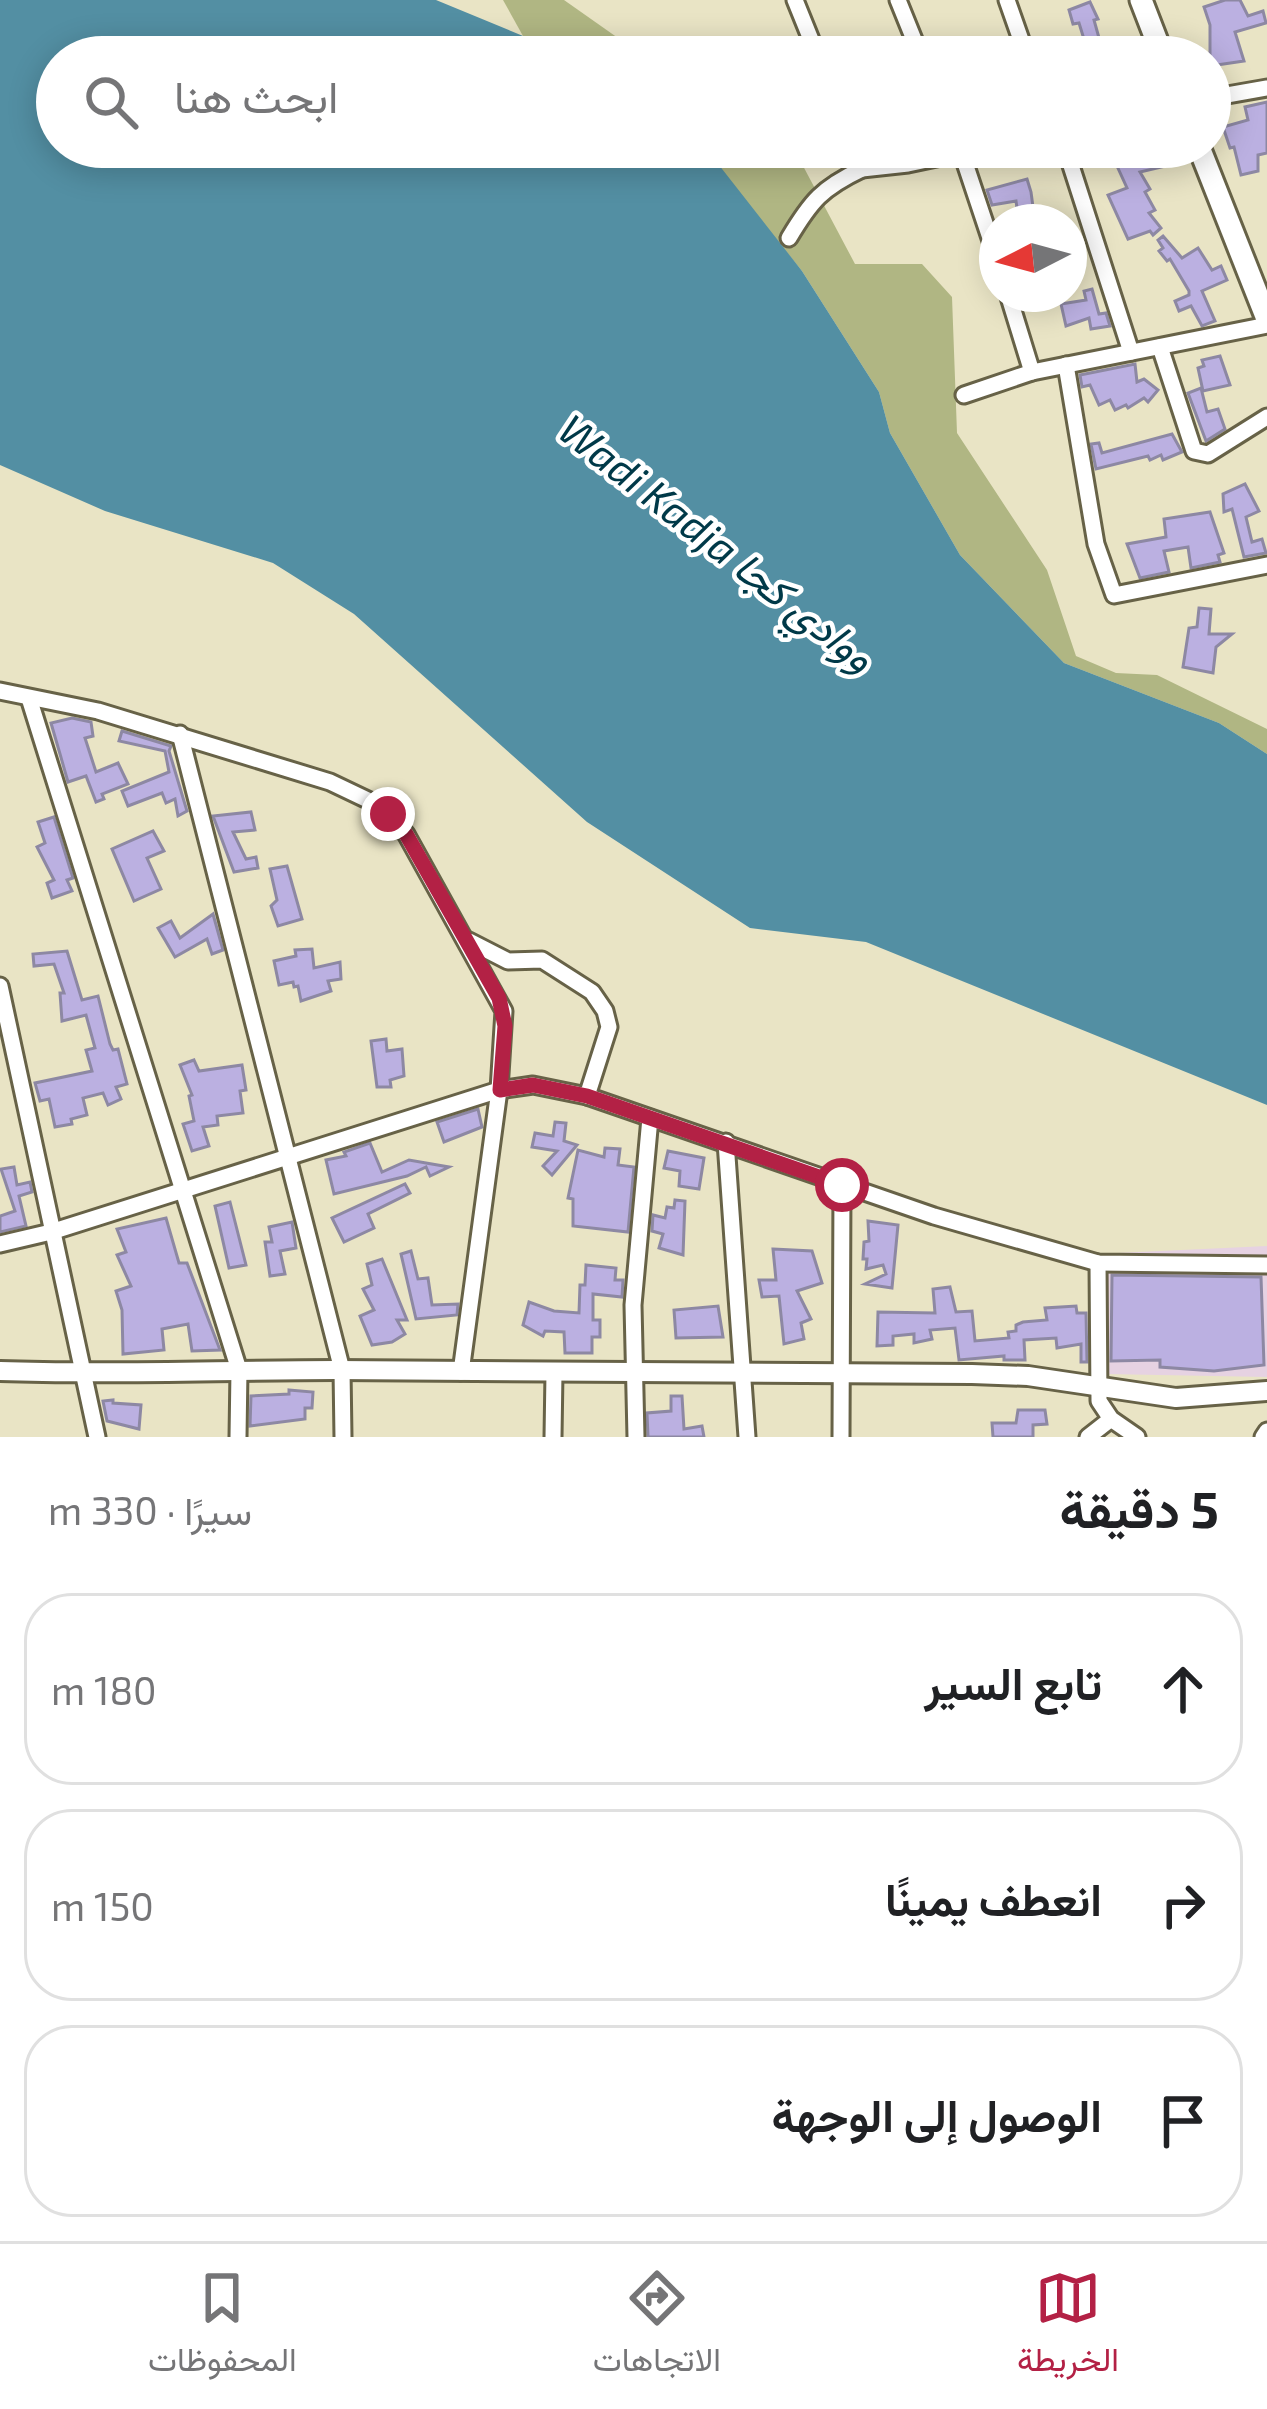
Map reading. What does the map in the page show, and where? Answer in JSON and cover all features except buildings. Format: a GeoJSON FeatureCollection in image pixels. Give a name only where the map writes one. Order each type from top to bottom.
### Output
{"type":"FeatureCollection","features":[{"type":"Feature","properties":{"kind":"main road"},"geometry":{"type":"LineString","coordinates":[[1142,0],[1155,36]]}},
{"type":"Feature","properties":{"kind":"main road"},"geometry":{"type":"LineString","coordinates":[[1207,168],[1267,322]]}},
{"type":"Feature","properties":{"kind":"street"},"geometry":{"type":"LineString","coordinates":[[795,0],[810,36]]}},
{"type":"Feature","properties":{"kind":"street"},"geometry":{"type":"LineString","coordinates":[[898,0],[913,36]]}},
{"type":"Feature","properties":{"kind":"street"},"geometry":{"type":"LineString","coordinates":[[1007,0],[1020,36]]}},
{"type":"Feature","properties":{"kind":"street"},"geometry":{"type":"LineString","coordinates":[[1231,94],[1267,88]]}},
{"type":"Feature","properties":{"kind":"street"},"geometry":{"type":"LineString","coordinates":[[789,238],[812,200],[833,183],[867,168]]}},
{"type":"Feature","properties":{"kind":"street"},"geometry":{"type":"LineString","coordinates":[[967,168],[979,204]]}},
{"type":"Feature","properties":{"kind":"street"},"geometry":{"type":"LineString","coordinates":[[1072,168],[1131,352]]}},
{"type":"Feature","properties":{"kind":"street"},"geometry":{"type":"LineString","coordinates":[[1014,312],[1032,372]]}},
{"type":"Feature","properties":{"kind":"street"},"geometry":{"type":"LineString","coordinates":[[964,395],[1032,372],[1267,322]]}},
{"type":"Feature","properties":{"kind":"street"},"geometry":{"type":"LineString","coordinates":[[1160,347],[1194,452],[1208,454],[1267,418]]}},
{"type":"Feature","properties":{"kind":"street"},"geometry":{"type":"LineString","coordinates":[[1066,364],[1096,544],[1114,595],[1267,565]]}},
{"type":"Feature","properties":{"kind":"street"},"geometry":{"type":"LineString","coordinates":[[0,692],[98,711],[330,782],[374,803],[406,834],[504,1011],[500,1090],[461,1372]]}},
{"type":"Feature","properties":{"kind":"street"},"geometry":{"type":"LineString","coordinates":[[28,698],[239,1370],[238,1437]]}},
{"type":"Feature","properties":{"kind":"street"},"geometry":{"type":"LineString","coordinates":[[180,734],[342,1370],[343,1437]]}},
{"type":"Feature","properties":{"kind":"street"},"geometry":{"type":"LineString","coordinates":[[468,941],[508,961],[542,960],[592,992],[605,1011],[609,1028],[587,1096]]}},
{"type":"Feature","properties":{"kind":"street"},"geometry":{"type":"LineString","coordinates":[[0,986],[97,1437]]}},
{"type":"Feature","properties":{"kind":"street"},"geometry":{"type":"LineString","coordinates":[[0,1244],[500,1090],[533,1085],[587,1096],[842,1185],[1098,1263],[1267,1265]]}},
{"type":"Feature","properties":{"kind":"street"},"geometry":{"type":"LineString","coordinates":[[636,1437],[633,1305],[650,1118]]}},
{"type":"Feature","properties":{"kind":"street"},"geometry":{"type":"LineString","coordinates":[[726,1142],[747,1437]]}},
{"type":"Feature","properties":{"kind":"street"},"geometry":{"type":"LineString","coordinates":[[841,1437],[842,1185]]}},
{"type":"Feature","properties":{"kind":"street"},"geometry":{"type":"LineString","coordinates":[[1098,1263],[1099,1401],[1111,1418],[1137,1437]]}},
{"type":"Feature","properties":{"kind":"street"},"geometry":{"type":"LineString","coordinates":[[0,1371],[1028,1376],[1176,1398],[1267,1391]]}},
{"type":"Feature","properties":{"kind":"street"},"geometry":{"type":"LineString","coordinates":[[553,1437],[554,1373]]}},
{"type":"Feature","properties":{"kind":"street"},"geometry":{"type":"LineString","coordinates":[[1088,1437],[1111,1418]]}},
{"type":"Feature","properties":{"kind":"shaded area"},"geometry":{"type":"Polygon","coordinates":[[[1267,1246],[1267,1377],[1105,1374],[1096,1254],[1267,1246]]]}},
{"type":"Feature","properties":{"kind":"green space"},"geometry":{"type":"Polygon","coordinates":[[[503,0],[564,0],[615,36],[523,36],[503,0]]]}},
{"type":"Feature","properties":{"kind":"green space"},"geometry":{"type":"Polygon","coordinates":[[[718,168],[804,168],[855,264],[922,264],[952,297],[957,433],[1047,570],[1076,656],[1116,673],[1157,675],[1267,729],[1267,754],[1219,723],[1064,663],[960,555],[890,433],[879,392],[802,271],[718,168]]]}},
{"type":"Feature","properties":{"kind":"water","name":"Wadi Kadja ووادي كجا"},"geometry":{"type":"Polygon","coordinates":[[[0,0],[436,0],[523,36],[36,36],[36,168],[721,168],[802,271],[879,392],[890,433],[960,555],[1064,663],[1219,723],[1267,754],[1267,1105],[866,942],[750,928],[587,822],[354,614],[273,563],[105,511],[0,465],[0,0]]]}},
{"type":"Feature","properties":{"kind":"route"},"geometry":{"type":"LineString","coordinates":[[388,814],[406,834],[499,998],[505,1026],[500,1090],[533,1085],[587,1096],[842,1185]]}}]}
